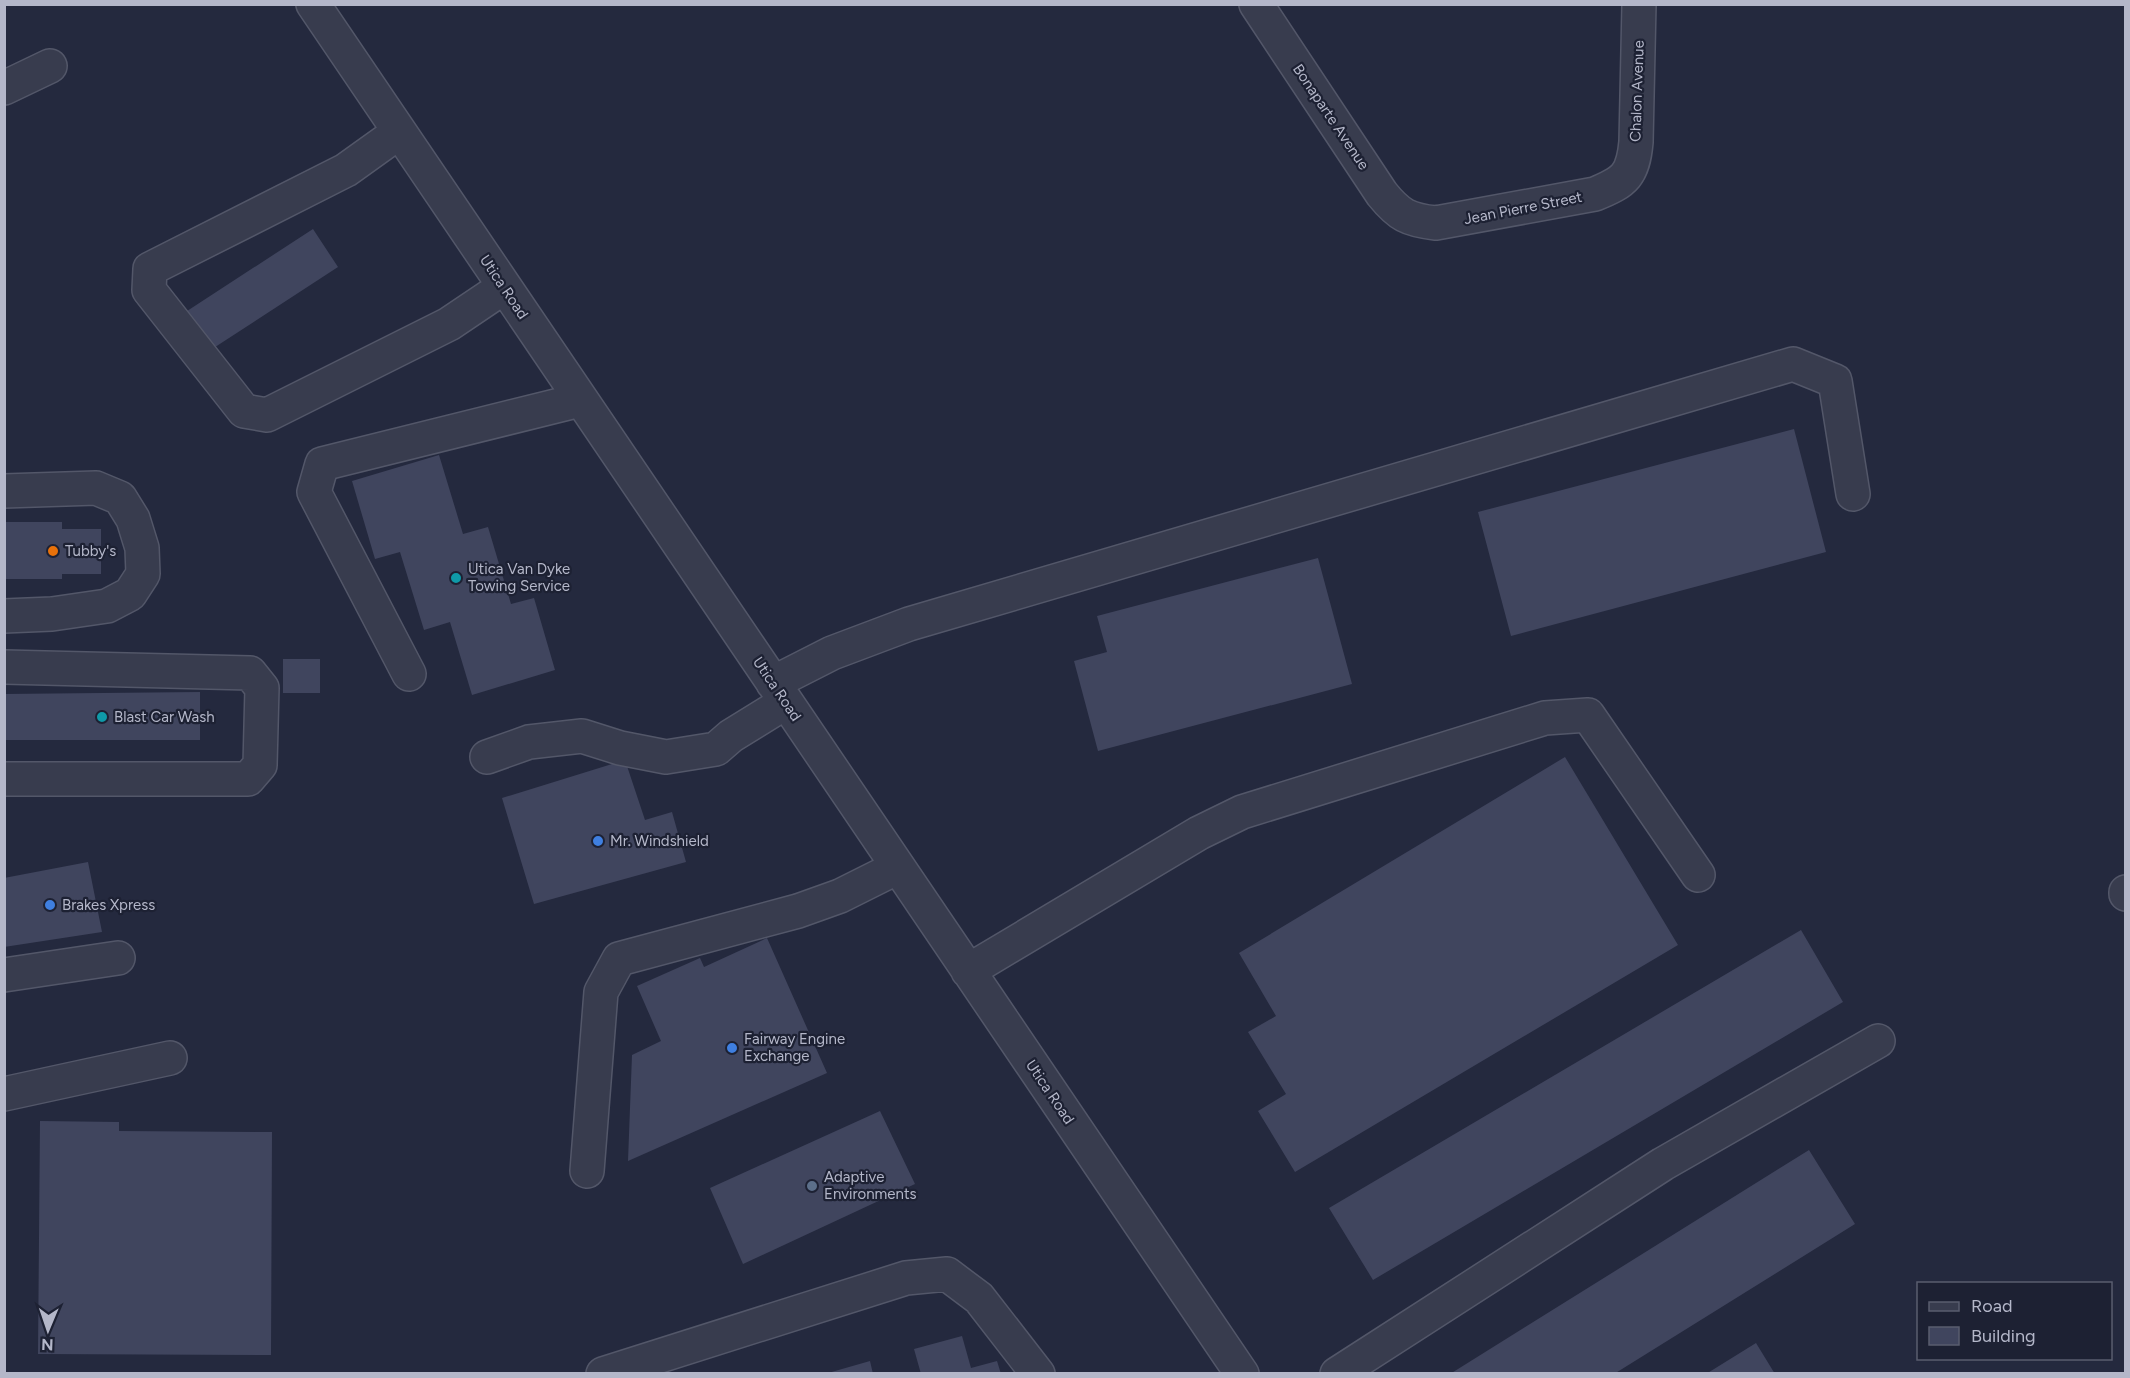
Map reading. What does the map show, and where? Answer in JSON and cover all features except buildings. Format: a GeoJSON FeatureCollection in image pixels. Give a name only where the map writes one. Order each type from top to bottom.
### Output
{"type":"FeatureCollection","features":[{"type":"Feature","properties":{"kind":"street","name":"Utica Road"},"geometry":{"type":"LineString","coordinates":[[313,4],[1242,1374]]}},
{"type":"Feature","properties":{"kind":"street","name":"Bonaparte Avenue"},"geometry":{"type":"LineString","coordinates":[[1256,4],[1382,194],[1396,212],[1414,220]]}},
{"type":"Feature","properties":{"kind":"street","name":"Chalon Avenue"},"geometry":{"type":"LineString","coordinates":[[1627,176],[1634,159],[1636,142],[1639,4]]}},
{"type":"Feature","properties":{"kind":"street"},"geometry":{"type":"LineString","coordinates":[[4,88],[50,66]]}},
{"type":"Feature","properties":{"kind":"street"},"geometry":{"type":"LineString","coordinates":[[399,132],[346,170],[150,269],[149,290],[244,411],[267,415],[449,324],[504,287]]}},
{"type":"Feature","properties":{"kind":"street","name":"Jean Pierre Street"},"geometry":{"type":"LineString","coordinates":[[1414,220],[1436,224],[1595,194],[1614,187],[1627,176]]}},
{"type":"Feature","properties":{"kind":"street"},"geometry":{"type":"LineString","coordinates":[[487,757],[529,742],[582,736],[620,748],[666,757],[716,749],[780,693],[832,653],[909,624],[1793,364],[1835,381],[1853,494]]}},
{"type":"Feature","properties":{"kind":"street"},"geometry":{"type":"LineString","coordinates":[[409,674],[314,492],[322,464],[580,400]]}},
{"type":"Feature","properties":{"kind":"street"},"geometry":{"type":"LineString","coordinates":[[4,491],[96,488],[120,498],[133,519],[142,548],[143,574],[130,594],[107,606],[52,615],[4,616]]}},
{"type":"Feature","properties":{"kind":"street"},"geometry":{"type":"LineString","coordinates":[[4,667],[250,673],[262,688],[260,765],[248,779],[4,779]]}},
{"type":"Feature","properties":{"kind":"street"},"geometry":{"type":"LineString","coordinates":[[968,971],[1199,833],[1242,812],[1545,718],[1588,715],[1698,875]]}},
{"type":"Feature","properties":{"kind":"street"},"geometry":{"type":"LineString","coordinates":[[587,1171],[601,992],[619,959],[798,911],[840,896],[898,867]]}},
{"type":"Feature","properties":{"kind":"street"},"geometry":{"type":"LineString","coordinates":[[4,975],[118,958]]}},
{"type":"Feature","properties":{"kind":"street"},"geometry":{"type":"LineString","coordinates":[[1337,1374],[1663,1164],[1878,1041]]}},
{"type":"Feature","properties":{"kind":"street"},"geometry":{"type":"LineString","coordinates":[[4,1094],[170,1059]]}},
{"type":"Feature","properties":{"kind":"street"},"geometry":{"type":"LineString","coordinates":[[603,1374],[906,1278],[946,1274],[979,1298],[1038,1374]]}},
{"type":"Feature","properties":{"kind":"place","name":"Tubby's"},"geometry":{"type":"Point","coordinates":[53,551]}},
{"type":"Feature","properties":{"kind":"place","name":"Utica Van Dyke Towing Service"},"geometry":{"type":"Point","coordinates":[456,578]}},
{"type":"Feature","properties":{"kind":"place","name":"Blast Car Wash"},"geometry":{"type":"Point","coordinates":[102,717]}},
{"type":"Feature","properties":{"kind":"place","name":"Mr. Windshield"},"geometry":{"type":"Point","coordinates":[598,841]}},
{"type":"Feature","properties":{"kind":"place","name":"Brakes Xpress"},"geometry":{"type":"Point","coordinates":[50,905]}},
{"type":"Feature","properties":{"kind":"place","name":"Fairway Engine Exchange"},"geometry":{"type":"Point","coordinates":[732,1048]}},
{"type":"Feature","properties":{"kind":"place","name":"Adaptive Environments"},"geometry":{"type":"Point","coordinates":[812,1186]}}]}
